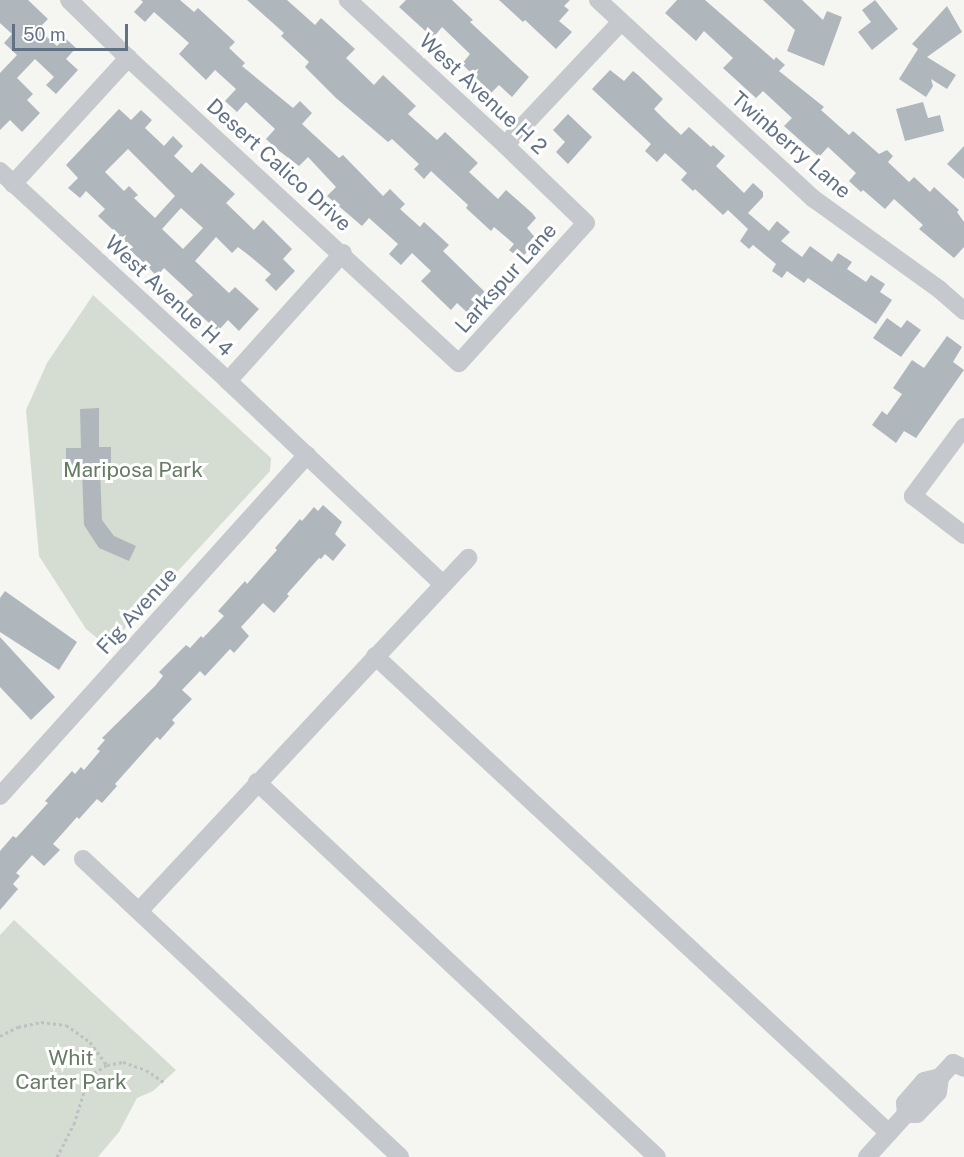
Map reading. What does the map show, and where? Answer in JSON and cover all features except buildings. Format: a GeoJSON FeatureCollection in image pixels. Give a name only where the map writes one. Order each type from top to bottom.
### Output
{"type":"FeatureCollection","features":[{"type":"Feature","properties":{"kind":"street","name":"Desert Calico Drive"},"geometry":{"type":"LineString","coordinates":[[69,0],[128,58],[343,253],[459,363]]}},
{"type":"Feature","properties":{"kind":"street","name":"West Avenue H 2"},"geometry":{"type":"LineString","coordinates":[[348,0],[586,223]]}},
{"type":"Feature","properties":{"kind":"street","name":"Twinberry Lane"},"geometry":{"type":"LineString","coordinates":[[598,0],[814,199],[940,290],[964,311]]}},
{"type":"Feature","properties":{"kind":"street"},"geometry":{"type":"LineString","coordinates":[[505,145],[621,22]]}},
{"type":"Feature","properties":{"kind":"street"},"geometry":{"type":"LineString","coordinates":[[7,178],[128,58]]}},
{"type":"Feature","properties":{"kind":"street","name":"West Avenue H 4"},"geometry":{"type":"LineString","coordinates":[[7,178],[308,455],[443,584]]}},
{"type":"Feature","properties":{"kind":"street","name":"Larkspur Lane"},"geometry":{"type":"LineString","coordinates":[[459,363],[586,223]]}},
{"type":"Feature","properties":{"kind":"street"},"geometry":{"type":"LineString","coordinates":[[228,381],[343,253]]}},
{"type":"Feature","properties":{"kind":"street"},"geometry":{"type":"LineString","coordinates":[[964,427],[913,496],[964,535]]}},
{"type":"Feature","properties":{"kind":"street","name":"Fig Avenue"},"geometry":{"type":"LineString","coordinates":[[0,796],[308,455]]}},
{"type":"Feature","properties":{"kind":"street"},"geometry":{"type":"LineString","coordinates":[[139,911],[468,558]]}},
{"type":"Feature","properties":{"kind":"street"},"geometry":{"type":"LineString","coordinates":[[375,656],[889,1133]]}},
{"type":"Feature","properties":{"kind":"street"},"geometry":{"type":"LineString","coordinates":[[257,782],[657,1157]]}},
{"type":"Feature","properties":{"kind":"street"},"geometry":{"type":"LineString","coordinates":[[83,859],[400,1157]]}},
{"type":"Feature","properties":{"kind":"street"},"geometry":{"type":"LineString","coordinates":[[867,1157],[906,1114],[905,1103],[924,1081],[940,1077],[953,1063],[964,1068]]}},
{"type":"Feature","properties":{"kind":"path"},"geometry":{"type":"LineString","coordinates":[[0,1036],[18,1027],[41,1022],[66,1025],[90,1042],[107,1065]]}},
{"type":"Feature","properties":{"kind":"path"},"geometry":{"type":"LineString","coordinates":[[57,1157],[74,1124],[85,1088],[94,1073],[107,1065],[123,1062],[146,1070],[164,1082]]}},
{"type":"Feature","properties":{"kind":"green space","name":"Mariposa Park"},"geometry":{"type":"Polygon","coordinates":[[[93,295],[271,458],[270,471],[108,647],[86,629],[39,556],[26,410],[47,363],[93,295]]]}},
{"type":"Feature","properties":{"kind":"green space","name":"Whit Carter Park"},"geometry":{"type":"Polygon","coordinates":[[[14,920],[176,1070],[153,1091],[137,1098],[119,1132],[98,1157],[0,1157],[0,935],[14,920]]]}}]}
